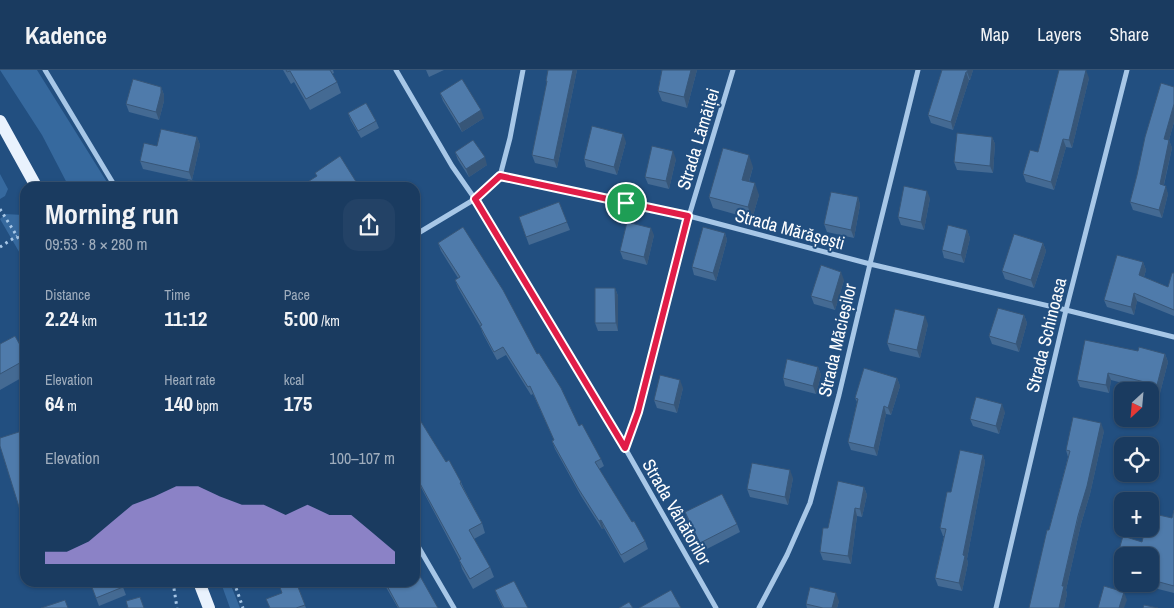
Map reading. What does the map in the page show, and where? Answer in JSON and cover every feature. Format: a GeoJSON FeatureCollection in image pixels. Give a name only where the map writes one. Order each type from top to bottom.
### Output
{"type":"FeatureCollection","features":[{"type":"Feature","properties":{"kind":"main road"},"geometry":{"type":"LineString","coordinates":[[0,121],[34,182]]}},
{"type":"Feature","properties":{"kind":"main road"},"geometry":{"type":"LineString","coordinates":[[201,587],[209,608]]}},
{"type":"Feature","properties":{"kind":"street"},"geometry":{"type":"LineString","coordinates":[[45,70],[112,182]]}},
{"type":"Feature","properties":{"kind":"street","name":"Strada Vânătorilor"},"geometry":{"type":"LineString","coordinates":[[396,70],[452,166],[475,199],[625,448],[716,608]]}},
{"type":"Feature","properties":{"kind":"street"},"geometry":{"type":"LineString","coordinates":[[420,232],[475,199],[500,176],[510,138],[523,70]]}},
{"type":"Feature","properties":{"kind":"street","name":"Strada Lămăiței"},"geometry":{"type":"LineString","coordinates":[[625,448],[638,412],[688,216],[733,70]]}},
{"type":"Feature","properties":{"kind":"street","name":"Strada Măcieșilor"},"geometry":{"type":"LineString","coordinates":[[759,608],[788,554],[810,503],[839,395],[918,70]]}},
{"type":"Feature","properties":{"kind":"street","name":"Strada Schinoasa"},"geometry":{"type":"LineString","coordinates":[[996,608],[1066,310],[1127,70]]}},
{"type":"Feature","properties":{"kind":"street","name":"Strada Mărășești"},"geometry":{"type":"LineString","coordinates":[[500,176],[688,216],[870,264],[1066,310],[1174,338]]}},
{"type":"Feature","properties":{"kind":"street"},"geometry":{"type":"LineString","coordinates":[[420,550],[454,608]]}},
{"type":"Feature","properties":{"kind":"path"},"geometry":{"type":"LineString","coordinates":[[0,209],[20,241]]}},
{"type":"Feature","properties":{"kind":"path"},"geometry":{"type":"LineString","coordinates":[[0,247],[17,236]]}},
{"type":"Feature","properties":{"kind":"path"},"geometry":{"type":"LineString","coordinates":[[174,587],[177,608]]}},
{"type":"Feature","properties":{"kind":"path"},"geometry":{"type":"LineString","coordinates":[[236,587],[243,608]]}},
{"type":"Feature","properties":{"kind":"shaded area"},"geometry":{"type":"Polygon","coordinates":[[[0,70],[37,70],[107,182],[66,182],[42,135],[0,70]]]}},
{"type":"Feature","properties":{"kind":"shaded area"},"geometry":{"type":"Polygon","coordinates":[[[0,174],[8,189],[5,196],[0,199],[0,174]]]}},
{"type":"Feature","properties":{"kind":"shaded area"},"geometry":{"type":"Polygon","coordinates":[[[5,214],[20,215],[20,253],[0,219],[5,214]]]}},
{"type":"Feature","properties":{"kind":"shaded area"},"geometry":{"type":"Polygon","coordinates":[[[222,587],[232,587],[240,608],[230,608],[222,587]]]}},
{"type":"Feature","properties":{"kind":"building"},"geometry":{"type":"Polygon","coordinates":[[[286,70],[330,70],[337,82],[306,99],[290,71],[287,72],[286,70]]]}},
{"type":"Feature","properties":{"kind":"building"},"geometry":{"type":"Polygon","coordinates":[[[548,70],[573,70],[554,160],[532,155],[548,70]]]}},
{"type":"Feature","properties":{"kind":"building"},"geometry":{"type":"Polygon","coordinates":[[[662,70],[691,70],[684,97],[658,91],[662,70]]]}},
{"type":"Feature","properties":{"kind":"building"},"geometry":{"type":"Polygon","coordinates":[[[942,70],[968,70],[951,122],[928,115],[942,70]]]}},
{"type":"Feature","properties":{"kind":"building"},"geometry":{"type":"Polygon","coordinates":[[[1059,70],[1086,70],[1069,140],[1063,139],[1051,182],[1023,174],[1030,150],[1038,152],[1059,70]]]}},
{"type":"Feature","properties":{"kind":"building"},"geometry":{"type":"Polygon","coordinates":[[[133,79],[161,87],[156,112],[126,104],[133,79]]]}},
{"type":"Feature","properties":{"kind":"building"},"geometry":{"type":"Polygon","coordinates":[[[462,79],[481,110],[459,124],[440,93],[462,79]]]}},
{"type":"Feature","properties":{"kind":"building"},"geometry":{"type":"Polygon","coordinates":[[[1161,83],[1174,87],[1174,104],[1164,139],[1169,140],[1160,184],[1166,186],[1159,210],[1130,202],[1145,137],[1161,83]]]}},
{"type":"Feature","properties":{"kind":"building"},"geometry":{"type":"Polygon","coordinates":[[[366,103],[376,121],[358,131],[348,113],[366,103]]]}},
{"type":"Feature","properties":{"kind":"building"},"geometry":{"type":"Polygon","coordinates":[[[592,126],[623,134],[614,167],[584,159],[592,126]]]}},
{"type":"Feature","properties":{"kind":"building"},"geometry":{"type":"Polygon","coordinates":[[[161,129],[197,137],[189,172],[140,161],[144,143],[157,146],[161,129]]]}},
{"type":"Feature","properties":{"kind":"building"},"geometry":{"type":"Polygon","coordinates":[[[957,133],[992,137],[990,166],[954,162],[957,133]]]}},
{"type":"Feature","properties":{"kind":"building"},"geometry":{"type":"Polygon","coordinates":[[[473,140],[485,157],[466,169],[455,152],[473,140]]]}},
{"type":"Feature","properties":{"kind":"building"},"geometry":{"type":"Polygon","coordinates":[[[652,146],[673,151],[666,181],[645,177],[652,146]]]}},
{"type":"Feature","properties":{"kind":"building"},"geometry":{"type":"Polygon","coordinates":[[[723,148],[749,155],[742,180],[755,183],[748,207],[709,197],[723,148]]]}},
{"type":"Feature","properties":{"kind":"building"},"geometry":{"type":"Polygon","coordinates":[[[340,156],[356,182],[308,182],[317,176],[315,173],[340,156]]]}},
{"type":"Feature","properties":{"kind":"building"},"geometry":{"type":"Polygon","coordinates":[[[904,186],[927,191],[921,222],[898,217],[904,186]]]}},
{"type":"Feature","properties":{"kind":"building"},"geometry":{"type":"Polygon","coordinates":[[[831,192],[858,197],[851,230],[824,224],[831,192]]]}},
{"type":"Feature","properties":{"kind":"building"},"geometry":{"type":"Polygon","coordinates":[[[559,202],[567,222],[526,237],[519,217],[559,202]]]}},
{"type":"Feature","properties":{"kind":"building"},"geometry":{"type":"Polygon","coordinates":[[[627,222],[651,228],[644,257],[620,251],[627,222]]]}},
{"type":"Feature","properties":{"kind":"building"},"geometry":{"type":"Polygon","coordinates":[[[948,225],[967,230],[961,255],[942,250],[948,225]]]}},
{"type":"Feature","properties":{"kind":"building"},"geometry":{"type":"Polygon","coordinates":[[[463,227],[503,290],[537,354],[539,353],[561,388],[579,426],[582,424],[601,459],[595,462],[645,541],[621,555],[601,520],[599,521],[578,488],[552,441],[554,440],[530,386],[528,387],[503,347],[494,352],[480,326],[482,325],[455,280],[460,277],[438,243],[463,227]]]}},
{"type":"Feature","properties":{"kind":"building"},"geometry":{"type":"Polygon","coordinates":[[[703,227],[725,233],[713,273],[692,267],[703,227]]]}},
{"type":"Feature","properties":{"kind":"building"},"geometry":{"type":"Polygon","coordinates":[[[1014,234],[1043,243],[1031,280],[1002,271],[1014,234]]]}},
{"type":"Feature","properties":{"kind":"building"},"geometry":{"type":"Polygon","coordinates":[[[1117,255],[1143,262],[1139,275],[1168,287],[1172,273],[1174,273],[1174,310],[1134,293],[1131,307],[1104,300],[1117,255]]]}},
{"type":"Feature","properties":{"kind":"building"},"geometry":{"type":"Polygon","coordinates":[[[821,265],[841,272],[832,302],[811,296],[821,265]]]}},
{"type":"Feature","properties":{"kind":"building"},"geometry":{"type":"Polygon","coordinates":[[[595,288],[615,288],[616,323],[595,323],[595,288]]]}},
{"type":"Feature","properties":{"kind":"building"},"geometry":{"type":"Polygon","coordinates":[[[998,308],[1024,315],[1016,344],[989,336],[998,308]]]}},
{"type":"Feature","properties":{"kind":"building"},"geometry":{"type":"Polygon","coordinates":[[[895,309],[925,316],[917,350],[887,343],[895,309]]]}},
{"type":"Feature","properties":{"kind":"building"},"geometry":{"type":"Polygon","coordinates":[[[15,336],[20,345],[20,363],[0,374],[0,344],[15,336]]]}},
{"type":"Feature","properties":{"kind":"building"},"geometry":{"type":"Polygon","coordinates":[[[1085,340],[1138,351],[1139,347],[1165,354],[1158,382],[1145,382],[1108,373],[1106,385],[1077,380],[1085,340]]]}},
{"type":"Feature","properties":{"kind":"building"},"geometry":{"type":"Polygon","coordinates":[[[787,359],[818,367],[813,386],[783,378],[787,359]]]}},
{"type":"Feature","properties":{"kind":"building"},"geometry":{"type":"Polygon","coordinates":[[[864,368],[897,378],[888,408],[884,406],[874,448],[848,442],[858,399],[855,398],[864,368]]]}},
{"type":"Feature","properties":{"kind":"building"},"geometry":{"type":"Polygon","coordinates":[[[660,375],[680,380],[674,405],[654,400],[660,375]]]}},
{"type":"Feature","properties":{"kind":"building"},"geometry":{"type":"Polygon","coordinates":[[[976,397],[1002,404],[996,426],[970,419],[976,397]]]}},
{"type":"Feature","properties":{"kind":"building"},"geometry":{"type":"Polygon","coordinates":[[[1073,417],[1101,423],[1062,586],[1064,586],[1059,608],[1029,608],[1047,530],[1049,530],[1070,451],[1066,450],[1073,417]]]}},
{"type":"Feature","properties":{"kind":"building"},"geometry":{"type":"Polygon","coordinates":[[[420,420],[446,462],[449,460],[482,523],[469,530],[490,567],[470,579],[459,560],[461,559],[420,484],[420,420]]]}},
{"type":"Feature","properties":{"kind":"building"},"geometry":{"type":"Polygon","coordinates":[[[20,432],[20,510],[0,446],[0,438],[20,432]]]}},
{"type":"Feature","properties":{"kind":"building"},"geometry":{"type":"Polygon","coordinates":[[[960,450],[983,455],[959,583],[935,578],[946,529],[940,528],[947,492],[951,492],[960,450]]]}},
{"type":"Feature","properties":{"kind":"building"},"geometry":{"type":"Polygon","coordinates":[[[752,463],[790,470],[785,497],[747,489],[752,463]]]}},
{"type":"Feature","properties":{"kind":"building"},"geometry":{"type":"Polygon","coordinates":[[[838,481],[864,487],[860,509],[855,508],[848,556],[820,552],[823,528],[828,528],[838,481]]]}},
{"type":"Feature","properties":{"kind":"building"},"geometry":{"type":"Polygon","coordinates":[[[722,494],[737,524],[700,543],[685,512],[722,494]]]}},
{"type":"Feature","properties":{"kind":"building"},"geometry":{"type":"Polygon","coordinates":[[[1174,510],[1174,586],[1159,582],[1159,547],[1120,547],[1123,537],[1142,542],[1143,537],[1159,537],[1159,515],[1172,518],[1174,510]]]}},
{"type":"Feature","properties":{"kind":"building"},"geometry":{"type":"Polygon","coordinates":[[[420,576],[438,608],[399,608],[388,587],[420,587],[420,576]]]}},
{"type":"Feature","properties":{"kind":"building"},"geometry":{"type":"Polygon","coordinates":[[[514,581],[528,608],[504,608],[495,590],[514,581]]]}},
{"type":"Feature","properties":{"kind":"building"},"geometry":{"type":"Polygon","coordinates":[[[1104,586],[1114,589],[1114,592],[1124,592],[1119,608],[1098,608],[1104,586]]]}},
{"type":"Feature","properties":{"kind":"building"},"geometry":{"type":"Polygon","coordinates":[[[92,587],[123,587],[96,598],[92,587]]]}},
{"type":"Feature","properties":{"kind":"building"},"geometry":{"type":"Polygon","coordinates":[[[280,587],[298,587],[305,605],[296,608],[270,608],[266,599],[282,593],[280,587]]]}},
{"type":"Feature","properties":{"kind":"building"},"geometry":{"type":"Polygon","coordinates":[[[810,587],[836,593],[832,608],[806,604],[810,587]]]}},
{"type":"Feature","properties":{"kind":"building"},"geometry":{"type":"Polygon","coordinates":[[[671,590],[681,608],[639,608],[671,590]]]}},
{"type":"Feature","properties":{"kind":"building"},"geometry":{"type":"Polygon","coordinates":[[[140,597],[144,608],[128,608],[126,601],[140,597]]]}},
{"type":"Feature","properties":{"kind":"building"},"geometry":{"type":"Polygon","coordinates":[[[65,600],[68,608],[41,608],[65,600]]]}},
{"type":"Feature","properties":{"kind":"building"},"geometry":{"type":"Polygon","coordinates":[[[629,602],[633,608],[619,608],[629,602]]]}},
{"type":"Feature","properties":{"kind":"building"},"geometry":{"type":"Polygon","coordinates":[[[1144,605],[1158,608],[1143,608],[1144,605]]]}},
{"type":"Feature","properties":{"kind":"route"},"geometry":{"type":"LineString","coordinates":[[500,176],[626,203],[688,216],[638,412],[625,448],[475,199],[500,176]]}}]}
